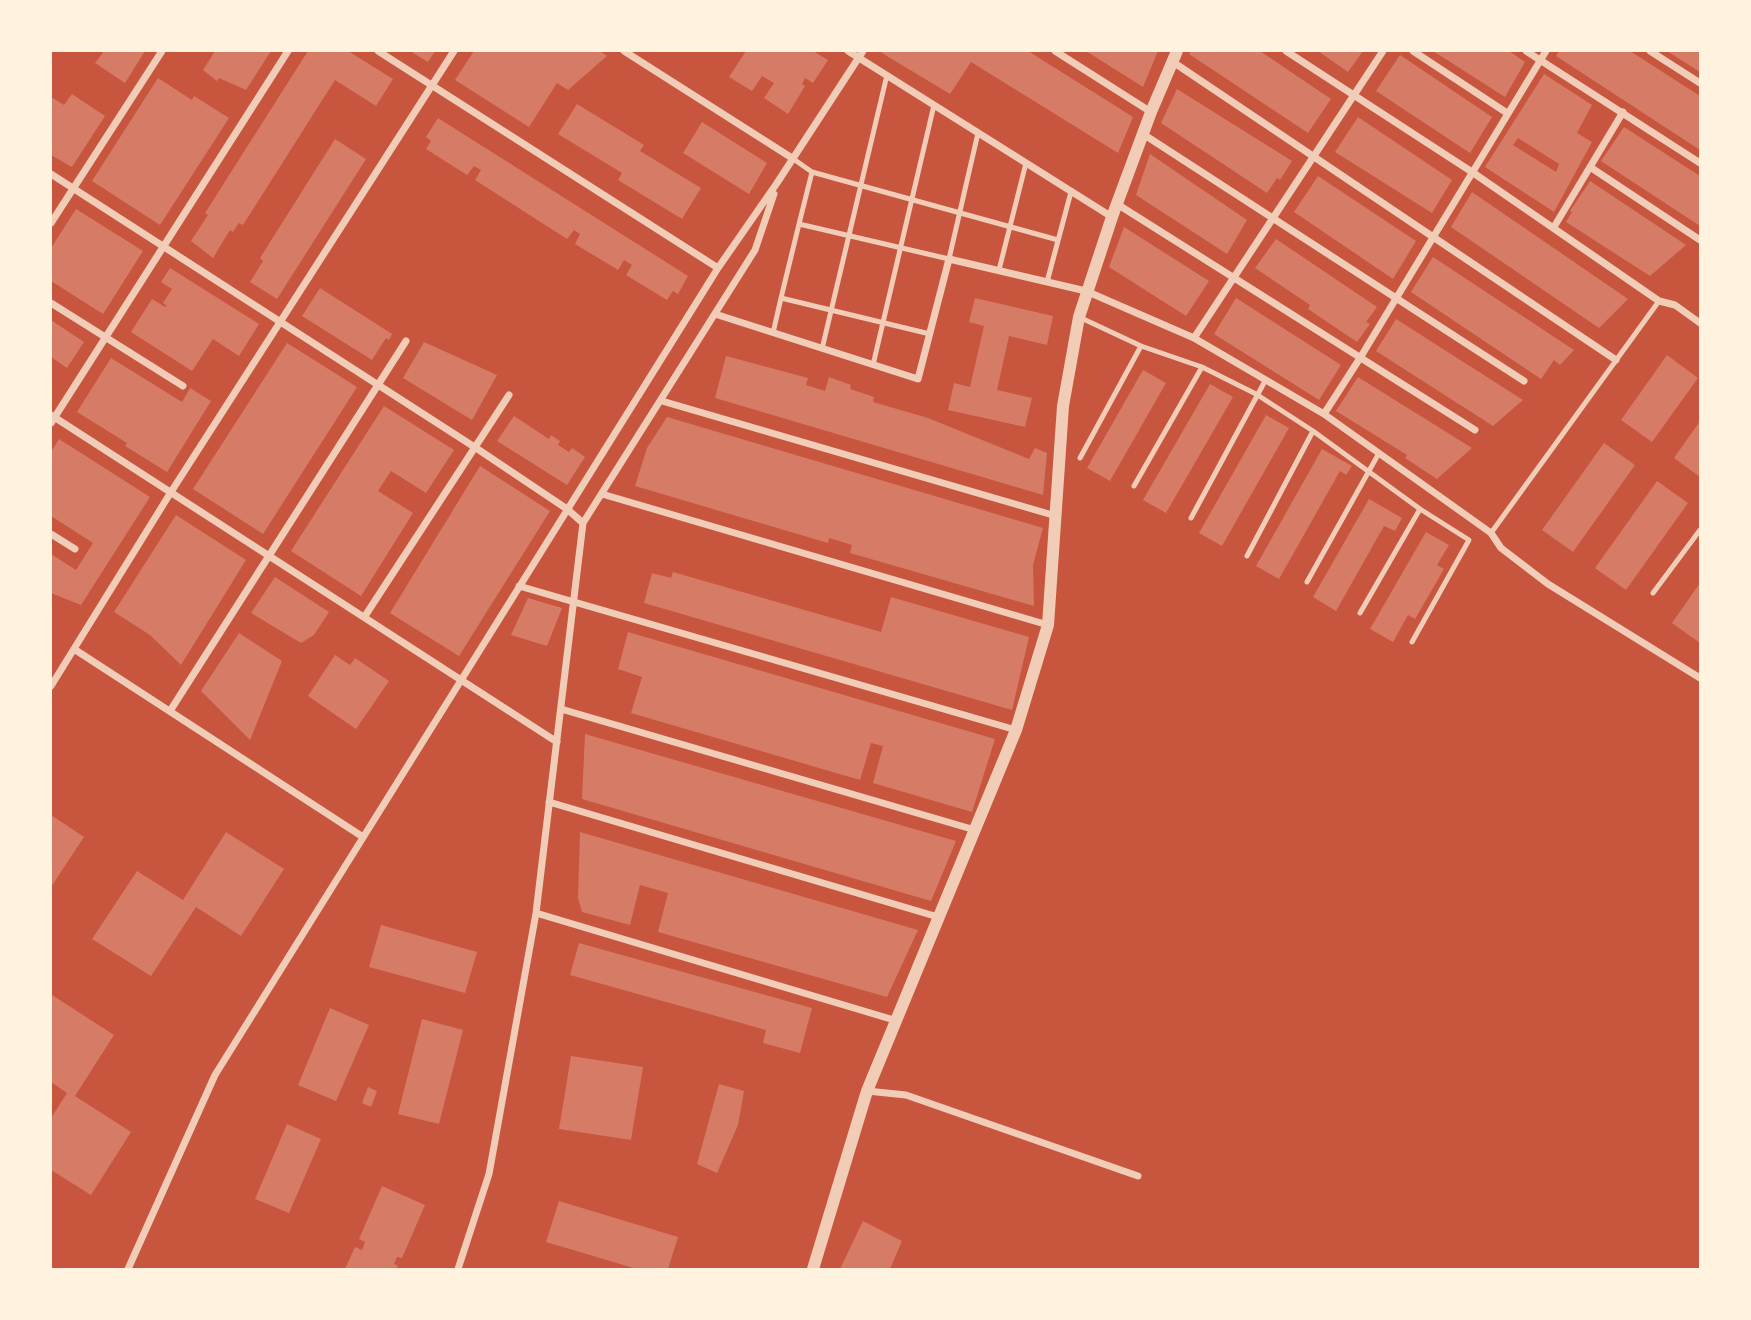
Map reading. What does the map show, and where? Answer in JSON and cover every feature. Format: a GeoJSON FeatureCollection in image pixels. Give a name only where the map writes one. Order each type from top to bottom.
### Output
{"type":"FeatureCollection","features":[{"type":"Feature","properties":{"kind":"street"},"geometry":{"type":"LineString","coordinates":[[51,223],[162,51]]}},
{"type":"Feature","properties":{"kind":"street"},"geometry":{"type":"LineString","coordinates":[[288,51],[107,338],[52,419],[171,492],[557,741]]}},
{"type":"Feature","properties":{"kind":"street"},"geometry":{"type":"LineString","coordinates":[[378,51],[718,268]]}},
{"type":"Feature","properties":{"kind":"street"},"geometry":{"type":"LineString","coordinates":[[51,686],[171,492],[454,51]]}},
{"type":"Feature","properties":{"kind":"street"},"geometry":{"type":"LineString","coordinates":[[624,51],[792,158]]}},
{"type":"Feature","properties":{"kind":"street"},"geometry":{"type":"LineString","coordinates":[[848,51],[861,54],[887,75],[1112,217]]}},
{"type":"Feature","properties":{"kind":"street"},"geometry":{"type":"LineString","coordinates":[[1055,51],[1151,112]]}},
{"type":"Feature","properties":{"kind":"street"},"geometry":{"type":"LineString","coordinates":[[1286,51],[1472,172],[1659,301],[1675,305],[1700,323]]}},
{"type":"Feature","properties":{"kind":"street"},"geometry":{"type":"LineString","coordinates":[[1194,338],[1383,51]]}},
{"type":"Feature","properties":{"kind":"street"},"geometry":{"type":"LineString","coordinates":[[1413,51],[1507,113]]}},
{"type":"Feature","properties":{"kind":"street"},"geometry":{"type":"LineString","coordinates":[[1526,51],[1700,163]]}},
{"type":"Feature","properties":{"kind":"street"},"geometry":{"type":"LineString","coordinates":[[1324,414],[1546,51]]}},
{"type":"Feature","properties":{"kind":"street"},"geometry":{"type":"LineString","coordinates":[[1650,51],[1700,83]]}},
{"type":"Feature","properties":{"kind":"street"},"geometry":{"type":"LineString","coordinates":[[128,1269],[215,1075],[718,268],[861,54]]}},
{"type":"Feature","properties":{"kind":"street"},"geometry":{"type":"LineString","coordinates":[[813,1269],[867,1091],[894,1020],[1016,730],[1048,625],[1063,406],[1079,317],[1112,217],[1175,56],[1313,157],[1616,360]]}},
{"type":"Feature","properties":{"kind":"street"},"geometry":{"type":"LineString","coordinates":[[1554,227],[1623,112]]}},
{"type":"Feature","properties":{"kind":"street"},"geometry":{"type":"LineString","coordinates":[[1143,134],[1524,381]]}},
{"type":"Feature","properties":{"kind":"street"},"geometry":{"type":"LineString","coordinates":[[1590,167],[1700,240]]}},
{"type":"Feature","properties":{"kind":"street"},"geometry":{"type":"LineString","coordinates":[[51,174],[476,447],[567,509],[583,523]]}},
{"type":"Feature","properties":{"kind":"street"},"geometry":{"type":"LineString","coordinates":[[457,1269],[489,1174],[536,912],[583,523],[755,250],[777,183]]}},
{"type":"Feature","properties":{"kind":"street"},"geometry":{"type":"LineString","coordinates":[[1117,204],[1475,430]]}},
{"type":"Feature","properties":{"kind":"street"},"geometry":{"type":"LineString","coordinates":[[715,314],[918,379],[950,259],[1086,291],[1194,338],[1324,414],[1491,533],[1501,548],[1548,584],[1700,678]]}},
{"type":"Feature","properties":{"kind":"street"},"geometry":{"type":"LineString","coordinates":[[51,303],[183,386]]}},
{"type":"Feature","properties":{"kind":"street"},"geometry":{"type":"LineString","coordinates":[[170,711],[406,341]]}},
{"type":"Feature","properties":{"kind":"street"},"geometry":{"type":"LineString","coordinates":[[365,616],[509,395]]}},
{"type":"Feature","properties":{"kind":"street"},"geometry":{"type":"LineString","coordinates":[[662,401],[1057,516]]}},
{"type":"Feature","properties":{"kind":"street"},"geometry":{"type":"LineString","coordinates":[[602,494],[1048,625]]}},
{"type":"Feature","properties":{"kind":"street"},"geometry":{"type":"LineString","coordinates":[[51,534],[75,549]]}},
{"type":"Feature","properties":{"kind":"street"},"geometry":{"type":"LineString","coordinates":[[519,586],[1016,730]]}},
{"type":"Feature","properties":{"kind":"street"},"geometry":{"type":"LineString","coordinates":[[74,649],[363,837]]}},
{"type":"Feature","properties":{"kind":"street"},"geometry":{"type":"LineString","coordinates":[[561,709],[975,830]]}},
{"type":"Feature","properties":{"kind":"street"},"geometry":{"type":"LineString","coordinates":[[549,802],[938,917]]}},
{"type":"Feature","properties":{"kind":"street"},"geometry":{"type":"LineString","coordinates":[[536,912],[894,1020]]}},
{"type":"Feature","properties":{"kind":"street"},"geometry":{"type":"LineString","coordinates":[[867,1091],[906,1095],[1138,1176]]}},
{"type":"Feature","properties":{"kind":"lane"},"geometry":{"type":"LineString","coordinates":[[822,349],[887,75]]}},
{"type":"Feature","properties":{"kind":"lane"},"geometry":{"type":"LineString","coordinates":[[873,365],[934,105]]}},
{"type":"Feature","properties":{"kind":"lane"},"geometry":{"type":"LineString","coordinates":[[799,224],[950,259],[978,133]]}},
{"type":"Feature","properties":{"kind":"lane"},"geometry":{"type":"LineString","coordinates":[[792,158],[812,172],[1058,240]]}},
{"type":"Feature","properties":{"kind":"lane"},"geometry":{"type":"LineString","coordinates":[[999,270],[1026,163]]}},
{"type":"Feature","properties":{"kind":"lane"},"geometry":{"type":"LineString","coordinates":[[773,333],[812,172]]}},
{"type":"Feature","properties":{"kind":"lane"},"geometry":{"type":"LineString","coordinates":[[1047,282],[1071,192]]}},
{"type":"Feature","properties":{"kind":"lane"},"geometry":{"type":"LineString","coordinates":[[781,298],[930,334]]}},
{"type":"Feature","properties":{"kind":"lane"},"geometry":{"type":"LineString","coordinates":[[1491,533],[1659,301]]}},
{"type":"Feature","properties":{"kind":"lane"},"geometry":{"type":"LineString","coordinates":[[1079,317],[1142,346],[1202,367],[1256,394],[1420,509],[1469,540],[1412,642]]}},
{"type":"Feature","properties":{"kind":"lane"},"geometry":{"type":"LineString","coordinates":[[1080,458],[1142,346]]}},
{"type":"Feature","properties":{"kind":"lane"},"geometry":{"type":"LineString","coordinates":[[1134,486],[1202,367]]}},
{"type":"Feature","properties":{"kind":"lane"},"geometry":{"type":"LineString","coordinates":[[1191,518],[1265,381]]}},
{"type":"Feature","properties":{"kind":"lane"},"geometry":{"type":"LineString","coordinates":[[1247,556],[1312,431]]}},
{"type":"Feature","properties":{"kind":"lane"},"geometry":{"type":"LineString","coordinates":[[1307,582],[1379,453]]}},
{"type":"Feature","properties":{"kind":"lane"},"geometry":{"type":"LineString","coordinates":[[1360,612],[1420,509]]}},
{"type":"Feature","properties":{"kind":"lane"},"geometry":{"type":"LineString","coordinates":[[1653,593],[1700,530]]}},
{"type":"Feature","properties":{"kind":"building"},"geometry":{"type":"Polygon","coordinates":[[[104,51],[145,51],[125,83],[95,63],[104,51]]]}},
{"type":"Feature","properties":{"kind":"building"},"geometry":{"type":"Polygon","coordinates":[[[215,51],[271,51],[246,90],[219,78],[217,81],[203,70],[215,51]]]}},
{"type":"Feature","properties":{"kind":"building"},"geometry":{"type":"Polygon","coordinates":[[[308,51],[348,51],[393,79],[376,106],[335,80],[243,225],[239,223],[233,232],[230,230],[213,258],[191,241],[208,215],[205,213],[308,51]]]}},
{"type":"Feature","properties":{"kind":"building"},"geometry":{"type":"Polygon","coordinates":[[[410,51],[435,51],[428,62],[410,51]]]}},
{"type":"Feature","properties":{"kind":"building"},"geometry":{"type":"Polygon","coordinates":[[[474,51],[600,51],[607,56],[568,90],[557,83],[529,127],[455,80],[474,51]]]}},
{"type":"Feature","properties":{"kind":"building"},"geometry":{"type":"Polygon","coordinates":[[[746,51],[813,51],[828,60],[813,83],[805,78],[802,84],[805,86],[788,114],[764,98],[774,83],[762,76],[752,91],[729,77],[746,51]]]}},
{"type":"Feature","properties":{"kind":"building"},"geometry":{"type":"Polygon","coordinates":[[[1028,51],[1133,117],[1118,153],[971,62],[950,94],[882,53],[1028,51]]]}},
{"type":"Feature","properties":{"kind":"building"},"geometry":{"type":"Polygon","coordinates":[[[1086,51],[1158,51],[1143,87],[1086,51]]]}},
{"type":"Feature","properties":{"kind":"building"},"geometry":{"type":"Polygon","coordinates":[[[1191,51],[1260,51],[1331,99],[1308,133],[1189,54],[1191,51]]]}},
{"type":"Feature","properties":{"kind":"building"},"geometry":{"type":"Polygon","coordinates":[[[1318,51],[1363,51],[1348,72],[1318,51]]]}},
{"type":"Feature","properties":{"kind":"building"},"geometry":{"type":"Polygon","coordinates":[[[1433,51],[1509,51],[1525,62],[1505,97],[1433,51]]]}},
{"type":"Feature","properties":{"kind":"building"},"geometry":{"type":"Polygon","coordinates":[[[1559,51],[1630,51],[1700,96],[1700,150],[1556,56],[1559,51]]]}},
{"type":"Feature","properties":{"kind":"building"},"geometry":{"type":"Polygon","coordinates":[[[1667,51],[1700,51],[1700,72],[1667,51]]]}},
{"type":"Feature","properties":{"kind":"building"},"geometry":{"type":"Polygon","coordinates":[[[1400,55],[1492,117],[1470,153],[1376,91],[1400,55]]]}},
{"type":"Feature","properties":{"kind":"building"},"geometry":{"type":"Polygon","coordinates":[[[1544,74],[1592,105],[1577,133],[1592,142],[1554,212],[1485,167],[1544,74]],[[1518,138],[1513,145],[1556,172],[1559,164],[1518,138]]]}},
{"type":"Feature","properties":{"kind":"building"},"geometry":{"type":"Polygon","coordinates":[[[158,78],[192,100],[194,96],[229,118],[160,225],[92,181],[158,78]]]}},
{"type":"Feature","properties":{"kind":"building"},"geometry":{"type":"Polygon","coordinates":[[[1177,89],[1292,161],[1280,180],[1277,178],[1267,193],[1161,123],[1177,89]]]}},
{"type":"Feature","properties":{"kind":"building"},"geometry":{"type":"Polygon","coordinates":[[[72,94],[105,116],[72,167],[51,155],[51,97],[64,105],[72,94]]]}},
{"type":"Feature","properties":{"kind":"building"},"geometry":{"type":"Polygon","coordinates":[[[577,104],[644,145],[640,151],[701,188],[682,219],[618,180],[622,173],[558,134],[577,104]]]}},
{"type":"Feature","properties":{"kind":"building"},"geometry":{"type":"Polygon","coordinates":[[[1358,117],[1452,180],[1432,213],[1335,152],[1358,117]]]}},
{"type":"Feature","properties":{"kind":"building"},"geometry":{"type":"Polygon","coordinates":[[[438,118],[688,276],[678,294],[673,291],[667,300],[626,275],[632,265],[624,260],[618,270],[575,244],[580,234],[574,230],[567,239],[475,180],[481,170],[474,166],[467,175],[426,149],[431,141],[426,137],[438,118]]]}},
{"type":"Feature","properties":{"kind":"building"},"geometry":{"type":"Polygon","coordinates":[[[702,122],[767,163],[749,194],[683,153],[702,122]]]}},
{"type":"Feature","properties":{"kind":"building"},"geometry":{"type":"Polygon","coordinates":[[[1624,127],[1700,176],[1700,226],[1601,161],[1624,127]]]}},
{"type":"Feature","properties":{"kind":"building"},"geometry":{"type":"Polygon","coordinates":[[[335,139],[366,159],[277,299],[250,282],[263,261],[260,258],[335,139]]]}},
{"type":"Feature","properties":{"kind":"building"},"geometry":{"type":"Polygon","coordinates":[[[1150,154],[1247,220],[1227,254],[1136,195],[1150,154]]]}},
{"type":"Feature","properties":{"kind":"building"},"geometry":{"type":"Polygon","coordinates":[[[1318,176],[1416,241],[1393,279],[1294,212],[1318,176]]]}},
{"type":"Feature","properties":{"kind":"building"},"geometry":{"type":"Polygon","coordinates":[[[1590,181],[1686,245],[1650,276],[1566,222],[1572,212],[1570,211],[1590,181]]]}},
{"type":"Feature","properties":{"kind":"building"},"geometry":{"type":"Polygon","coordinates":[[[1472,192],[1628,299],[1599,328],[1451,227],[1472,192]]]}},
{"type":"Feature","properties":{"kind":"building"},"geometry":{"type":"Polygon","coordinates":[[[76,209],[143,251],[103,314],[51,281],[51,248],[76,209]]]}},
{"type":"Feature","properties":{"kind":"building"},"geometry":{"type":"Polygon","coordinates":[[[1124,227],[1209,281],[1186,316],[1109,267],[1124,227]]]}},
{"type":"Feature","properties":{"kind":"building"},"geometry":{"type":"Polygon","coordinates":[[[1276,239],[1377,307],[1366,322],[1370,324],[1357,342],[1308,309],[1310,305],[1255,268],[1276,239]]]}},
{"type":"Feature","properties":{"kind":"building"},"geometry":{"type":"Polygon","coordinates":[[[1433,257],[1574,350],[1560,365],[1554,360],[1541,379],[1411,292],[1433,257]]]}},
{"type":"Feature","properties":{"kind":"building"},"geometry":{"type":"Polygon","coordinates":[[[170,268],[259,324],[239,356],[213,339],[192,371],[131,332],[152,299],[167,306],[163,303],[172,289],[161,282],[170,268]]]}},
{"type":"Feature","properties":{"kind":"building"},"geometry":{"type":"Polygon","coordinates":[[[320,288],[392,334],[389,340],[386,338],[372,360],[302,316],[320,288]]]}},
{"type":"Feature","properties":{"kind":"building"},"geometry":{"type":"Polygon","coordinates":[[[975,298],[1053,316],[1047,345],[1009,336],[997,390],[1032,398],[1025,427],[948,410],[954,383],[970,387],[984,326],[969,322],[975,298]]]}},
{"type":"Feature","properties":{"kind":"building"},"geometry":{"type":"Polygon","coordinates":[[[1236,298],[1341,365],[1319,400],[1214,334],[1236,298]]]}},
{"type":"Feature","properties":{"kind":"building"},"geometry":{"type":"Polygon","coordinates":[[[1396,319],[1523,400],[1493,426],[1376,351],[1396,319]]]}},
{"type":"Feature","properties":{"kind":"building"},"geometry":{"type":"Polygon","coordinates":[[[51,320],[84,342],[67,368],[51,357],[51,320]]]}},
{"type":"Feature","properties":{"kind":"building"},"geometry":{"type":"Polygon","coordinates":[[[424,342],[497,375],[472,420],[403,378],[424,342]]]}},
{"type":"Feature","properties":{"kind":"building"},"geometry":{"type":"Polygon","coordinates":[[[287,343],[357,387],[263,534],[193,489],[287,343]]]}},
{"type":"Feature","properties":{"kind":"building"},"geometry":{"type":"Polygon","coordinates":[[[1667,355],[1698,378],[1652,442],[1621,420],[1667,355]]]}},
{"type":"Feature","properties":{"kind":"building"},"geometry":{"type":"Polygon","coordinates":[[[726,356],[808,378],[806,385],[825,391],[829,377],[851,385],[850,389],[874,397],[873,402],[928,418],[1029,459],[1035,448],[1047,453],[1043,495],[715,398],[726,356]]]}},
{"type":"Feature","properties":{"kind":"building"},"geometry":{"type":"Polygon","coordinates":[[[111,358],[182,402],[190,388],[211,401],[167,472],[77,412],[111,358]]]}},
{"type":"Feature","properties":{"kind":"building"},"geometry":{"type":"Polygon","coordinates":[[[1143,370],[1166,383],[1110,481],[1087,468],[1143,370]]]}},
{"type":"Feature","properties":{"kind":"building"},"geometry":{"type":"Polygon","coordinates":[[[1358,377],[1472,448],[1437,479],[1405,458],[1407,455],[1336,411],[1358,377]]]}},
{"type":"Feature","properties":{"kind":"building"},"geometry":{"type":"Polygon","coordinates":[[[1210,384],[1233,397],[1166,513],[1143,500],[1210,384]]]}},
{"type":"Feature","properties":{"kind":"building"},"geometry":{"type":"Polygon","coordinates":[[[384,406],[454,450],[426,493],[391,471],[378,491],[413,513],[361,596],[291,551],[384,406]]]}},
{"type":"Feature","properties":{"kind":"building"},"geometry":{"type":"Polygon","coordinates":[[[1266,415],[1289,428],[1222,546],[1199,533],[1266,415]]]}},
{"type":"Feature","properties":{"kind":"building"},"geometry":{"type":"Polygon","coordinates":[[[514,416],[549,439],[551,435],[560,441],[558,445],[569,452],[572,448],[585,457],[567,485],[497,441],[514,416]]]}},
{"type":"Feature","properties":{"kind":"building"},"geometry":{"type":"Polygon","coordinates":[[[667,417],[1043,528],[1033,565],[1034,606],[850,553],[852,545],[829,538],[828,543],[635,486],[647,448],[667,417]]]}},
{"type":"Feature","properties":{"kind":"building"},"geometry":{"type":"Polygon","coordinates":[[[1700,421],[1700,477],[1674,458],[1700,421]]]}},
{"type":"Feature","properties":{"kind":"building"},"geometry":{"type":"Polygon","coordinates":[[[59,439],[150,497],[81,605],[51,593],[51,554],[76,570],[93,543],[51,516],[51,452],[59,439]]]}},
{"type":"Feature","properties":{"kind":"building"},"geometry":{"type":"Polygon","coordinates":[[[1604,443],[1635,465],[1573,552],[1542,530],[1604,443]]]}},
{"type":"Feature","properties":{"kind":"building"},"geometry":{"type":"Polygon","coordinates":[[[1322,449],[1352,466],[1346,475],[1340,471],[1279,579],[1256,566],[1322,449]]]}},
{"type":"Feature","properties":{"kind":"building"},"geometry":{"type":"Polygon","coordinates":[[[480,466],[550,511],[459,656],[390,613],[480,466]]]}},
{"type":"Feature","properties":{"kind":"building"},"geometry":{"type":"Polygon","coordinates":[[[1657,481],[1688,503],[1626,590],[1595,568],[1657,481]]]}},
{"type":"Feature","properties":{"kind":"building"},"geometry":{"type":"Polygon","coordinates":[[[1369,499],[1402,518],[1395,531],[1384,526],[1336,611],[1313,597],[1369,499]]]}},
{"type":"Feature","properties":{"kind":"building"},"geometry":{"type":"Polygon","coordinates":[[[176,515],[246,560],[181,665],[150,635],[114,612],[176,515]]]}},
{"type":"Feature","properties":{"kind":"building"},"geometry":{"type":"Polygon","coordinates":[[[1426,532],[1449,545],[1437,565],[1444,569],[1415,619],[1408,615],[1393,642],[1370,629],[1426,532]]]}},
{"type":"Feature","properties":{"kind":"building"},"geometry":{"type":"Polygon","coordinates":[[[673,572],[881,632],[891,597],[1029,637],[1012,710],[644,603],[652,573],[671,578],[673,572]]]}},
{"type":"Feature","properties":{"kind":"building"},"geometry":{"type":"Polygon","coordinates":[[[275,577],[329,612],[314,635],[301,643],[251,613],[275,577]]]}},
{"type":"Feature","properties":{"kind":"building"},"geometry":{"type":"Polygon","coordinates":[[[1700,583],[1700,643],[1672,623],[1700,583]]]}},
{"type":"Feature","properties":{"kind":"building"},"geometry":{"type":"Polygon","coordinates":[[[528,598],[562,608],[547,646],[511,635],[528,598]]]}},
{"type":"Feature","properties":{"kind":"building"},"geometry":{"type":"Polygon","coordinates":[[[628,632],[995,739],[972,812],[873,783],[883,746],[871,743],[860,780],[631,713],[642,677],[618,669],[628,632]]]}},
{"type":"Feature","properties":{"kind":"building"},"geometry":{"type":"Polygon","coordinates":[[[239,633],[282,661],[250,740],[201,691],[239,633]]]}},
{"type":"Feature","properties":{"kind":"building"},"geometry":{"type":"Polygon","coordinates":[[[335,655],[350,665],[355,658],[389,681],[356,729],[308,696],[335,655]]]}},
{"type":"Feature","properties":{"kind":"building"},"geometry":{"type":"Polygon","coordinates":[[[585,734],[956,841],[931,901],[582,799],[585,734]]]}},
{"type":"Feature","properties":{"kind":"building"},"geometry":{"type":"Polygon","coordinates":[[[51,815],[84,837],[51,887],[51,815]]]}},
{"type":"Feature","properties":{"kind":"building"},"geometry":{"type":"Polygon","coordinates":[[[226,832],[284,869],[241,936],[196,907],[151,976],[92,939],[137,871],[183,900],[226,832]]]}},
{"type":"Feature","properties":{"kind":"building"},"geometry":{"type":"Polygon","coordinates":[[[580,832],[918,930],[887,997],[658,932],[668,893],[640,885],[630,925],[582,912],[578,898],[580,832]]]}},
{"type":"Feature","properties":{"kind":"building"},"geometry":{"type":"Polygon","coordinates":[[[381,925],[477,952],[465,993],[369,967],[381,925]]]}},
{"type":"Feature","properties":{"kind":"building"},"geometry":{"type":"Polygon","coordinates":[[[579,943],[812,1008],[800,1053],[763,1043],[766,1030],[570,975],[579,943]]]}},
{"type":"Feature","properties":{"kind":"building"},"geometry":{"type":"Polygon","coordinates":[[[52,995],[114,1035],[75,1096],[131,1132],[91,1195],[51,1170],[51,1118],[67,1093],[51,1082],[52,995]]]}},
{"type":"Feature","properties":{"kind":"building"},"geometry":{"type":"Polygon","coordinates":[[[330,1008],[369,1025],[336,1101],[298,1085],[330,1008]]]}},
{"type":"Feature","properties":{"kind":"building"},"geometry":{"type":"Polygon","coordinates":[[[422,1019],[463,1030],[439,1124],[398,1114],[422,1019]]]}},
{"type":"Feature","properties":{"kind":"building"},"geometry":{"type":"Polygon","coordinates":[[[571,1056],[643,1067],[631,1140],[559,1129],[571,1056]]]}},
{"type":"Feature","properties":{"kind":"building"},"geometry":{"type":"Polygon","coordinates":[[[719,1084],[744,1091],[738,1125],[717,1173],[697,1164],[719,1084]]]}},
{"type":"Feature","properties":{"kind":"building"},"geometry":{"type":"Polygon","coordinates":[[[368,1087],[377,1091],[371,1107],[362,1103],[368,1087]]]}},
{"type":"Feature","properties":{"kind":"building"},"geometry":{"type":"Polygon","coordinates":[[[287,1124],[321,1139],[289,1213],[255,1199],[287,1124]]]}},
{"type":"Feature","properties":{"kind":"building"},"geometry":{"type":"Polygon","coordinates":[[[382,1186],[425,1205],[402,1258],[397,1257],[394,1264],[398,1266],[396,1269],[345,1269],[355,1247],[362,1250],[365,1242],[359,1239],[382,1186]]]}},
{"type":"Feature","properties":{"kind":"building"},"geometry":{"type":"Polygon","coordinates":[[[559,1201],[678,1237],[668,1269],[637,1269],[546,1242],[559,1201]]]}},
{"type":"Feature","properties":{"kind":"building"},"geometry":{"type":"Polygon","coordinates":[[[863,1221],[902,1241],[890,1269],[840,1269],[863,1221]]]}}]}
